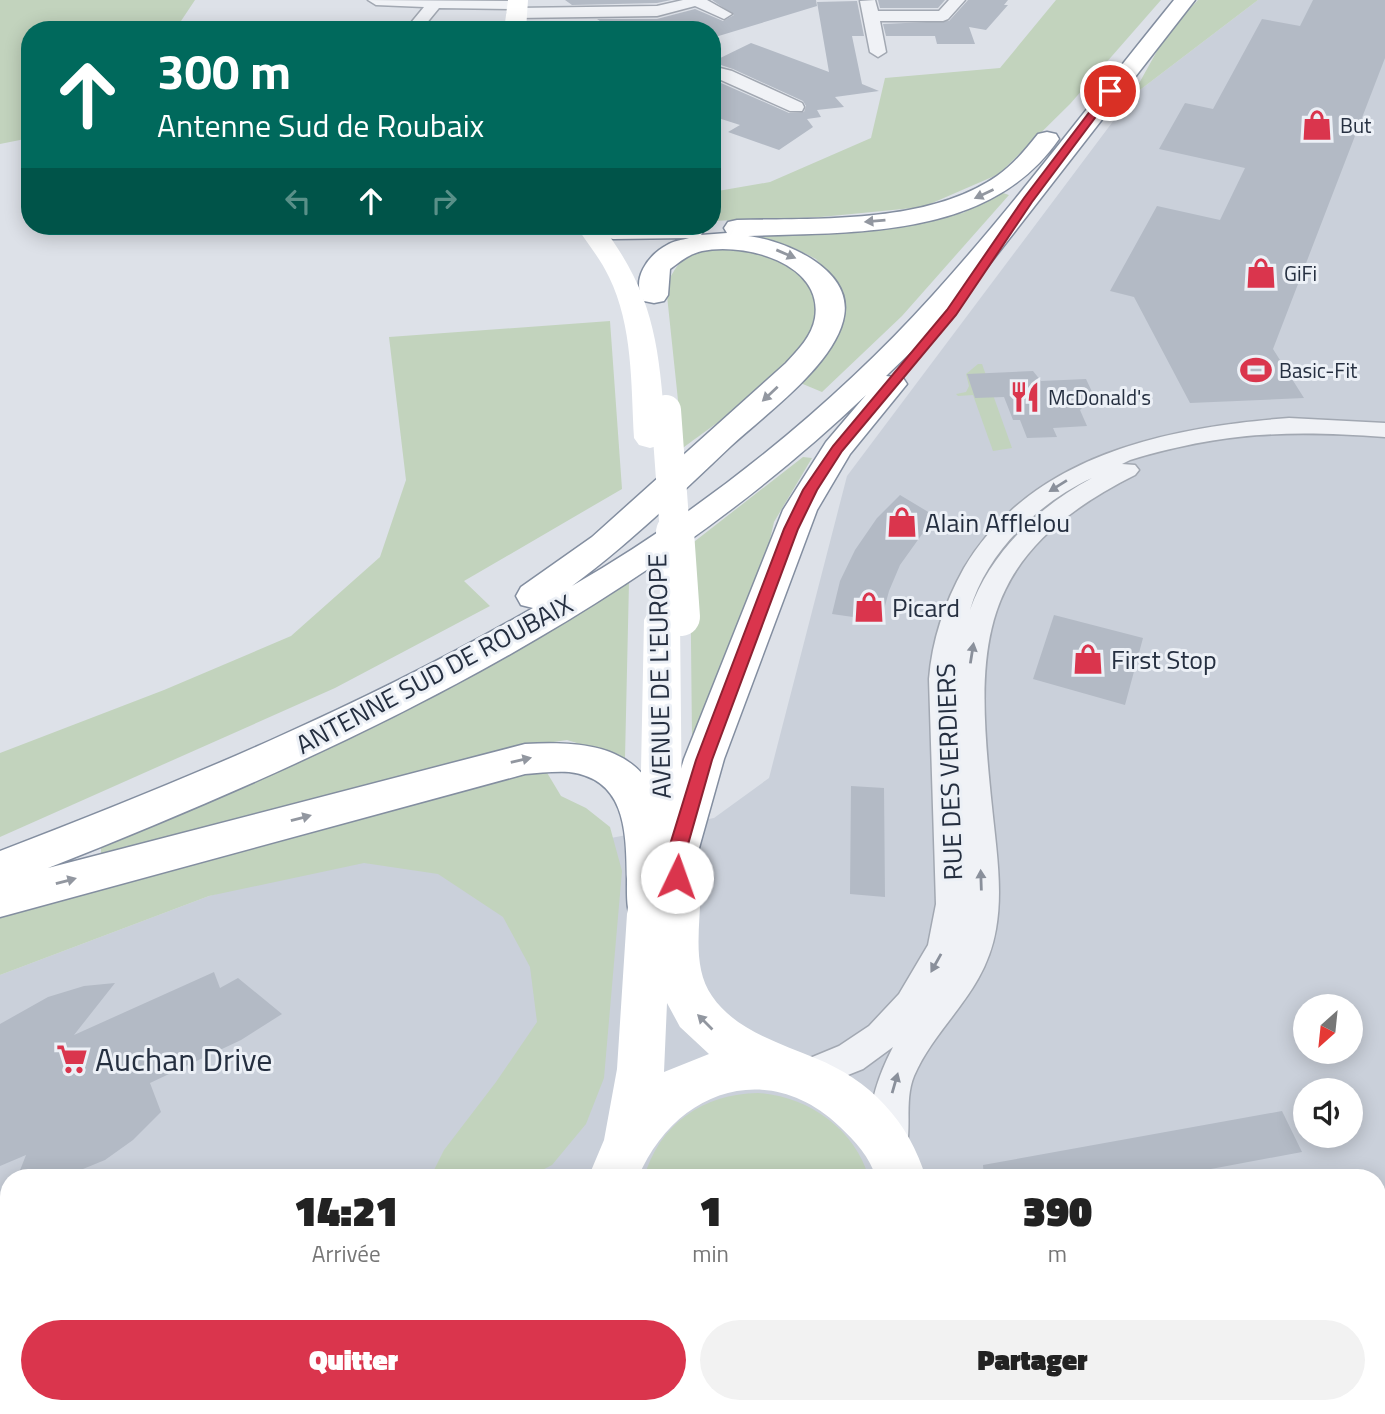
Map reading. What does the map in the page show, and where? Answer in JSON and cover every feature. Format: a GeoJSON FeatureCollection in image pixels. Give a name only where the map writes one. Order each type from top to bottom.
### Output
{"type":"FeatureCollection","features":[{"type":"Feature","properties":{"kind":"main road","name":"ANTENNE SUD DE ROUBAIX"},"geometry":{"type":"LineString","coordinates":[[0,852],[244,754],[398,681],[490,633],[583,579],[685,510],[769,448],[838,388],[927,299],[1004,211],[1118,62],[1173,0]]}},
{"type":"Feature","properties":{"kind":"main road","name":"ANTENNE SUD DE ROUBAIX"},"geometry":{"type":"LineString","coordinates":[[0,869],[212,785],[346,724],[492,649],[635,561],[764,470],[883,364],[946,299],[1028,200],[1110,91],[1185,0]]}},
{"type":"Feature","properties":{"kind":"main road"},"geometry":{"type":"LineString","coordinates":[[721,228],[883,220],[912,216],[966,202],[994,190],[1014,175],[1055,129],[1089,100]]}},
{"type":"Feature","properties":{"kind":"main road"},"geometry":{"type":"LineString","coordinates":[[678,848],[708,747],[791,529],[810,490],[837,449],[951,313],[1028,200]]}},
{"type":"Feature","properties":{"kind":"main road","name":"AVENUE DE L'EUROPE"},"geometry":{"type":"LineString","coordinates":[[606,235],[620,267],[644,299]]}},
{"type":"Feature","properties":{"kind":"main road","name":"AVENUE DE L'EUROPE"},"geometry":{"type":"LineString","coordinates":[[612,235],[636,256],[645,270],[644,299],[658,424],[671,618],[682,718],[675,950],[686,998],[697,1013],[729,1043],[845,1098],[863,1113],[895,1164]]}},
{"type":"Feature","properties":{"kind":"main road"},"geometry":{"type":"LineString","coordinates":[[636,256],[657,240],[674,235]]}},
{"type":"Feature","properties":{"kind":"main road"},"geometry":{"type":"LineString","coordinates":[[398,681],[552,584],[604,545],[797,369],[817,344],[830,317],[827,291],[816,271],[778,250],[746,243],[698,244],[667,256],[656,269],[644,299]]}},
{"type":"Feature","properties":{"kind":"main road","name":"AVENUE DE L'EUROPE"},"geometry":{"type":"LineString","coordinates":[[620,1158],[638,1093],[644,1037],[649,914],[661,820],[671,618]]}},
{"type":"Feature","properties":{"kind":"main road"},"geometry":{"type":"LineString","coordinates":[[0,899],[525,759],[568,755],[599,763],[614,772],[634,793],[645,825],[649,914]]}},
{"type":"Feature","properties":{"kind":"main road"},"geometry":{"type":"LineString","coordinates":[[620,1158],[657,1102],[696,1079],[717,1071],[739,1068],[794,1073]]}},
{"type":"Feature","properties":{"kind":"street"},"geometry":{"type":"LineString","coordinates":[[376,0],[517,11],[657,11],[696,0],[724,15]]}},
{"type":"Feature","properties":{"kind":"street"},"geometry":{"type":"LineString","coordinates":[[878,52],[869,8],[943,16],[957,0]]}},
{"type":"Feature","properties":{"kind":"street"},"geometry":{"type":"LineString","coordinates":[[420,21],[435,3]]}},
{"type":"Feature","properties":{"kind":"street"},"geometry":{"type":"LineString","coordinates":[[721,73],[796,107]]}},
{"type":"Feature","properties":{"kind":"street","name":"RUE DES VERDIERS"},"geometry":{"type":"LineString","coordinates":[[794,1073],[854,1056],[878,1038],[910,1003],[944,949],[953,904],[944,728],[945,655],[962,594],[979,560],[1000,534],[1044,494],[1076,475],[1095,464],[1157,443],[1264,426],[1385,430]]}},
{"type":"Feature","properties":{"kind":"street","name":"RUE DES VERDIERS"},"geometry":{"type":"LineString","coordinates":[[895,1164],[888,1121],[900,1068],[909,1051],[955,992],[977,944],[982,916],[970,666],[988,595],[1011,556],[1026,538],[1067,505],[1106,481],[1157,460],[1255,442],[1314,440],[1385,444]]}},
{"type":"Feature","properties":{"kind":"shaded area"},"geometry":{"type":"Polygon","coordinates":[[[1258,0],[1385,0],[1385,1169],[0,1169],[0,975],[209,896],[532,803],[611,838],[714,818],[769,778],[847,476],[1132,96],[1258,0]]]}},
{"type":"Feature","properties":{"kind":"green space"},"geometry":{"type":"Polygon","coordinates":[[[0,0],[195,0],[181,21],[21,21],[21,140],[0,144],[0,0]]]}},
{"type":"Feature","properties":{"kind":"green space"},"geometry":{"type":"Polygon","coordinates":[[[1056,0],[1161,0],[1070,104],[999,174],[923,207],[821,217],[721,221],[721,190],[770,182],[871,138],[885,78],[1000,68],[1056,0]]]}},
{"type":"Feature","properties":{"kind":"green space"},"geometry":{"type":"Polygon","coordinates":[[[1198,0],[1258,0],[1132,96],[1167,33],[1198,0]]]}},
{"type":"Feature","properties":{"kind":"green space"},"geometry":{"type":"Polygon","coordinates":[[[1000,192],[1009,195],[902,316],[822,392],[798,382],[835,282],[816,259],[794,248],[731,235],[932,218],[963,213],[1000,192]]]}},
{"type":"Feature","properties":{"kind":"green space"},"geometry":{"type":"Polygon","coordinates":[[[714,248],[762,255],[795,270],[805,278],[817,299],[815,323],[800,348],[778,372],[752,396],[683,448],[666,286],[684,259],[714,248]]]}},
{"type":"Feature","properties":{"kind":"green space"},"geometry":{"type":"Polygon","coordinates":[[[610,321],[622,489],[464,581],[490,606],[335,688],[0,837],[0,753],[164,690],[291,636],[380,557],[406,480],[389,337],[610,321]]]}},
{"type":"Feature","properties":{"kind":"green space"},"geometry":{"type":"Polygon","coordinates":[[[978,364],[982,364],[1012,448],[993,451],[973,395],[956,394],[966,392],[969,386],[966,374],[978,364]]]}},
{"type":"Feature","properties":{"kind":"green space"},"geometry":{"type":"Polygon","coordinates":[[[803,457],[812,458],[774,522],[765,561],[698,739],[692,739],[690,545],[803,457]]]}},
{"type":"Feature","properties":{"kind":"green space"},"geometry":{"type":"Polygon","coordinates":[[[629,582],[625,758],[567,740],[527,746],[101,856],[101,846],[320,753],[482,669],[629,582]]]}},
{"type":"Feature","properties":{"kind":"green space"},"geometry":{"type":"Polygon","coordinates":[[[546,771],[561,796],[586,808],[610,827],[622,871],[604,1078],[586,1124],[552,1165],[544,1169],[434,1169],[444,1150],[537,1022],[530,967],[503,917],[438,874],[364,863],[209,896],[0,975],[0,916],[476,783],[546,771]]]}},
{"type":"Feature","properties":{"kind":"green space"},"geometry":{"type":"Polygon","coordinates":[[[758,1093],[777,1096],[811,1108],[841,1130],[853,1144],[866,1169],[647,1169],[660,1142],[686,1116],[719,1099],[758,1093]]]}},
{"type":"Feature","properties":{"kind":"building"},"geometry":{"type":"Polygon","coordinates":[[[565,0],[671,0],[657,3],[572,5],[565,0]]]}},
{"type":"Feature","properties":{"kind":"building"},"geometry":{"type":"Polygon","coordinates":[[[712,0],[816,0],[817,6],[721,35],[721,21],[597,19],[657,19],[695,9],[723,21],[734,15],[712,0]]]}},
{"type":"Feature","properties":{"kind":"building"},"geometry":{"type":"Polygon","coordinates":[[[878,0],[945,0],[938,8],[880,8],[878,0]]]}},
{"type":"Feature","properties":{"kind":"building"},"geometry":{"type":"Polygon","coordinates":[[[968,0],[1008,0],[1004,5],[1008,5],[986,30],[969,27],[975,44],[937,44],[935,36],[886,36],[883,24],[949,21],[968,0]]]}},
{"type":"Feature","properties":{"kind":"building"},"geometry":{"type":"Polygon","coordinates":[[[1313,0],[1385,0],[1385,58],[1273,349],[1304,398],[1190,403],[1134,297],[1110,291],[1157,206],[1220,220],[1245,168],[1159,149],[1185,103],[1213,109],[1262,19],[1300,26],[1313,0]]]}},
{"type":"Feature","properties":{"kind":"building"},"geometry":{"type":"Polygon","coordinates":[[[857,1],[864,36],[852,36],[862,84],[879,91],[835,97],[844,107],[817,110],[821,117],[807,119],[813,127],[779,150],[728,132],[740,125],[721,119],[721,83],[789,113],[804,112],[806,106],[803,101],[721,65],[721,58],[751,43],[829,72],[817,2],[857,1]]]}},
{"type":"Feature","properties":{"kind":"building"},"geometry":{"type":"Polygon","coordinates":[[[1033,371],[1041,381],[1086,379],[1094,396],[1080,410],[1087,426],[1053,428],[1057,437],[1027,438],[1020,420],[1013,420],[1004,397],[975,398],[967,374],[1033,371]]]}},
{"type":"Feature","properties":{"kind":"building"},"geometry":{"type":"Polygon","coordinates":[[[900,495],[935,516],[900,565],[881,621],[832,614],[840,581],[855,550],[877,518],[900,495]]]}},
{"type":"Feature","properties":{"kind":"building","name":"First Stop"},"geometry":{"type":"Polygon","coordinates":[[[1054,615],[1143,638],[1125,705],[1033,679],[1054,615]]]}},
{"type":"Feature","properties":{"kind":"building"},"geometry":{"type":"Polygon","coordinates":[[[851,786],[884,788],[885,897],[850,894],[851,786]]]}},
{"type":"Feature","properties":{"kind":"building"},"geometry":{"type":"Polygon","coordinates":[[[214,972],[220,988],[238,978],[282,1014],[241,1040],[150,1083],[161,1112],[133,1140],[105,1160],[83,1169],[21,1169],[26,1155],[0,1166],[0,1024],[48,997],[84,986],[115,983],[74,1035],[214,972]]]}},
{"type":"Feature","properties":{"kind":"building"},"geometry":{"type":"Polygon","coordinates":[[[1282,1111],[1293,1134],[1293,1148],[1300,1148],[1302,1152],[1211,1169],[983,1169],[983,1165],[1282,1111]]]}},
{"type":"Feature","properties":{"kind":"place","name":"But"},"geometry":{"type":"Point","coordinates":[1317,125]}},
{"type":"Feature","properties":{"kind":"place","name":"GiFi"},"geometry":{"type":"Point","coordinates":[1261,273]}},
{"type":"Feature","properties":{"kind":"place","name":"Basic-Fit"},"geometry":{"type":"Point","coordinates":[1256,370]}},
{"type":"Feature","properties":{"kind":"place","name":"McDonald's"},"geometry":{"type":"Point","coordinates":[1025,397]}},
{"type":"Feature","properties":{"kind":"place","name":"Alain Afflelou"},"geometry":{"type":"Point","coordinates":[902,522]}},
{"type":"Feature","properties":{"kind":"place","name":"Picard"},"geometry":{"type":"Point","coordinates":[869,607]}},
{"type":"Feature","properties":{"kind":"place","name":"First Stop"},"geometry":{"type":"Point","coordinates":[1088,659]}},
{"type":"Feature","properties":{"kind":"place","name":"Auchan Drive"},"geometry":{"type":"Point","coordinates":[72,1059]}},
{"type":"Feature","properties":{"kind":"route"},"geometry":{"type":"LineString","coordinates":[[677,877],[678,848],[704,760],[791,529],[810,490],[837,449],[951,313],[1028,200],[1110,91]]}}]}
